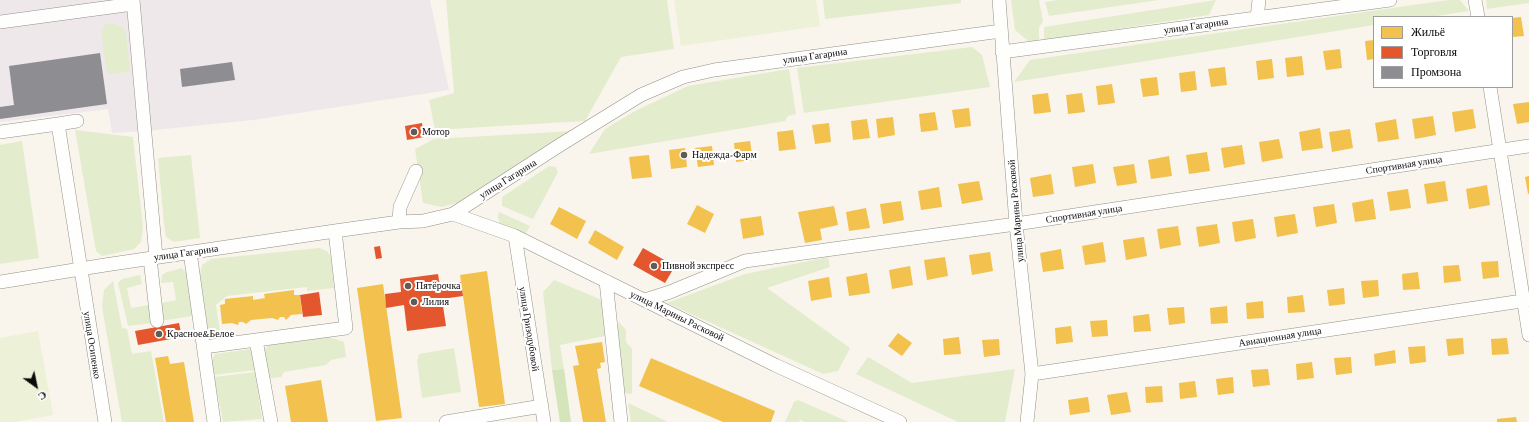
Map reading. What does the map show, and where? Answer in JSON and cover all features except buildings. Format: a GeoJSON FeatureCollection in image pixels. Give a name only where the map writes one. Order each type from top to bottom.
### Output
{"type":"FeatureCollection","features":[{"type":"Feature","properties":{"kind":"street","name":"улица Марины Расковой"},"geometry":{"type":"LineString","coordinates":[[999,0],[1016,224],[1032,374],[1027,422]]}},
{"type":"Feature","properties":{"kind":"street"},"geometry":{"type":"LineString","coordinates":[[1257,18],[1259,0]]}},
{"type":"Feature","properties":{"kind":"street","name":"улица Гагарина"},"geometry":{"type":"LineString","coordinates":[[1002,52],[1390,0]]}},
{"type":"Feature","properties":{"kind":"street"},"geometry":{"type":"LineString","coordinates":[[1475,0],[1478,16]]}},
{"type":"Feature","properties":{"kind":"street"},"geometry":{"type":"LineString","coordinates":[[0,22],[133,2],[157,321]]}},
{"type":"Feature","properties":{"kind":"street","name":"улица Гагарина"},"geometry":{"type":"LineString","coordinates":[[0,282],[190,252],[399,222],[423,221],[453,214],[641,95],[683,77],[714,70],[1001,31]]}},
{"type":"Feature","properties":{"kind":"street"},"geometry":{"type":"LineString","coordinates":[[1490,88],[1527,300],[1529,335]]}},
{"type":"Feature","properties":{"kind":"street"},"geometry":{"type":"LineString","coordinates":[[0,132],[77,121]]}},
{"type":"Feature","properties":{"kind":"street","name":"улица Осипенко"},"geometry":{"type":"LineString","coordinates":[[58,124],[79,269],[104,422]]}},
{"type":"Feature","properties":{"kind":"street","name":"Спортивная улица"},"geometry":{"type":"LineString","coordinates":[[645,300],[670,292],[745,261],[1016,224],[1529,146]]}},
{"type":"Feature","properties":{"kind":"street"},"geometry":{"type":"LineString","coordinates":[[399,222],[400,207],[416,171]]}},
{"type":"Feature","properties":{"kind":"street","name":"улица Марины Расковой"},"geometry":{"type":"LineString","coordinates":[[453,214],[515,236],[775,365],[900,422]]}},
{"type":"Feature","properties":{"kind":"street"},"geometry":{"type":"LineString","coordinates":[[204,347],[346,328],[336,231]]}},
{"type":"Feature","properties":{"kind":"street","name":"улица Гризодубовой"},"geometry":{"type":"LineString","coordinates":[[515,236],[544,422]]}},
{"type":"Feature","properties":{"kind":"street"},"geometry":{"type":"LineString","coordinates":[[190,252],[214,422]]}},
{"type":"Feature","properties":{"kind":"street"},"geometry":{"type":"LineString","coordinates":[[606,281],[621,422]]}},
{"type":"Feature","properties":{"kind":"street","name":"Авиационная улица"},"geometry":{"type":"LineString","coordinates":[[1032,374],[1527,300]]}},
{"type":"Feature","properties":{"kind":"street"},"geometry":{"type":"LineString","coordinates":[[256,340],[271,422]]}},
{"type":"Feature","properties":{"kind":"street"},"geometry":{"type":"LineString","coordinates":[[446,422],[542,406]]}},
{"type":"Feature","properties":{"kind":"shaded area"},"geometry":{"type":"Polygon","coordinates":[[[0,0],[430,0],[449,90],[253,120],[145,131],[112,133],[108,109],[0,122],[0,0]]]}},
{"type":"Feature","properties":{"kind":"green space"},"geometry":{"type":"Polygon","coordinates":[[[446,0],[667,0],[674,49],[621,57],[585,121],[435,130],[429,100],[454,93],[446,0]]]}},
{"type":"Feature","properties":{"kind":"green space"},"geometry":{"type":"Polygon","coordinates":[[[674,0],[816,0],[820,26],[681,46],[674,0]]]}},
{"type":"Feature","properties":{"kind":"green space"},"geometry":{"type":"Polygon","coordinates":[[[823,0],[961,0],[961,3],[825,19],[823,0]]]}},
{"type":"Feature","properties":{"kind":"green space"},"geometry":{"type":"Polygon","coordinates":[[[1011,0],[1039,0],[1043,21],[1039,28],[1039,42],[1028,41],[1015,30],[1011,0]]]}},
{"type":"Feature","properties":{"kind":"green space"},"geometry":{"type":"Polygon","coordinates":[[[1057,0],[1159,0],[1049,16],[1045,2],[1057,0]]]}},
{"type":"Feature","properties":{"kind":"green space"},"geometry":{"type":"Polygon","coordinates":[[[1216,0],[1209,15],[1044,40],[1044,27],[1216,0]]]}},
{"type":"Feature","properties":{"kind":"green space"},"geometry":{"type":"Polygon","coordinates":[[[1448,0],[1460,0],[1469,11],[1436,16],[1373,16],[1373,25],[1014,82],[1030,60],[1448,0]]]}},
{"type":"Feature","properties":{"kind":"green space"},"geometry":{"type":"Polygon","coordinates":[[[1486,0],[1529,0],[1529,3],[1487,9],[1486,0]]]}},
{"type":"Feature","properties":{"kind":"green space"},"geometry":{"type":"Polygon","coordinates":[[[113,23],[122,27],[126,32],[130,72],[107,74],[101,32],[105,24],[113,23]]]}},
{"type":"Feature","properties":{"kind":"green space"},"geometry":{"type":"Polygon","coordinates":[[[972,47],[982,55],[990,87],[804,113],[797,68],[972,47]]]}},
{"type":"Feature","properties":{"kind":"green space"},"geometry":{"type":"Polygon","coordinates":[[[789,69],[796,114],[788,116],[785,121],[589,154],[605,129],[635,111],[688,86],[789,69]]]}},
{"type":"Feature","properties":{"kind":"green space"},"geometry":{"type":"Polygon","coordinates":[[[75,130],[133,137],[143,227],[141,242],[134,249],[102,256],[96,251],[75,130]]]}},
{"type":"Feature","properties":{"kind":"green space"},"geometry":{"type":"Polygon","coordinates":[[[573,131],[460,202],[442,207],[423,203],[415,149],[434,139],[573,131]]]}},
{"type":"Feature","properties":{"kind":"green space"},"geometry":{"type":"Polygon","coordinates":[[[22,141],[39,258],[0,264],[0,145],[22,141]]]}},
{"type":"Feature","properties":{"kind":"green space"},"geometry":{"type":"Polygon","coordinates":[[[191,155],[200,238],[174,242],[166,237],[158,158],[191,155]]]}},
{"type":"Feature","properties":{"kind":"green space"},"geometry":{"type":"Polygon","coordinates":[[[549,166],[556,167],[558,172],[533,219],[502,206],[502,197],[549,166]]]}},
{"type":"Feature","properties":{"kind":"green space"},"geometry":{"type":"Polygon","coordinates":[[[499,212],[530,226],[524,237],[505,229],[500,224],[498,217],[499,212]]]}},
{"type":"Feature","properties":{"kind":"green space"},"geometry":{"type":"Polygon","coordinates":[[[319,248],[327,251],[331,257],[334,288],[307,291],[307,287],[227,296],[216,305],[220,331],[208,333],[200,274],[202,265],[211,259],[319,248]]]}},
{"type":"Feature","properties":{"kind":"green space"},"geometry":{"type":"Polygon","coordinates":[[[828,257],[830,267],[767,288],[850,348],[838,371],[823,374],[667,303],[745,274],[828,257]]]}},
{"type":"Feature","properties":{"kind":"green space"},"geometry":{"type":"Polygon","coordinates":[[[182,268],[188,275],[193,316],[160,321],[157,304],[176,300],[173,282],[161,283],[162,275],[182,268]]]}},
{"type":"Feature","properties":{"kind":"green space"},"geometry":{"type":"Polygon","coordinates":[[[140,275],[142,284],[127,288],[131,308],[149,305],[152,323],[128,326],[118,283],[122,279],[140,275]]]}},
{"type":"Feature","properties":{"kind":"green space"},"geometry":{"type":"Polygon","coordinates":[[[554,280],[602,300],[605,336],[560,345],[564,369],[552,370],[543,292],[554,280]]]}},
{"type":"Feature","properties":{"kind":"green space"},"geometry":{"type":"Polygon","coordinates":[[[113,281],[122,328],[127,329],[132,354],[151,351],[164,422],[122,422],[102,307],[104,290],[113,281]]]}},
{"type":"Feature","properties":{"kind":"green space"},"geometry":{"type":"Polygon","coordinates":[[[619,322],[626,330],[626,342],[632,349],[632,394],[623,393],[615,344],[619,322]]]}},
{"type":"Feature","properties":{"kind":"green space"},"geometry":{"type":"Polygon","coordinates":[[[38,331],[53,415],[14,422],[0,422],[0,338],[38,331]]]}},
{"type":"Feature","properties":{"kind":"green space"},"geometry":{"type":"Polygon","coordinates":[[[329,337],[344,342],[346,357],[331,360],[326,365],[284,372],[281,377],[266,379],[262,353],[269,345],[329,337]]]}},
{"type":"Feature","properties":{"kind":"green space"},"geometry":{"type":"Polygon","coordinates":[[[454,348],[461,392],[422,398],[417,361],[419,354],[454,348]]]}},
{"type":"Feature","properties":{"kind":"green space"},"geometry":{"type":"Polygon","coordinates":[[[251,349],[255,370],[213,375],[211,363],[215,354],[251,349]]]}},
{"type":"Feature","properties":{"kind":"green space"},"geometry":{"type":"Polygon","coordinates":[[[868,357],[912,383],[1015,369],[1005,422],[958,422],[856,374],[868,357]]]}},
{"type":"Feature","properties":{"kind":"green space"},"geometry":{"type":"Polygon","coordinates":[[[564,369],[571,422],[560,422],[552,370],[564,369]]]}},
{"type":"Feature","properties":{"kind":"green space"},"geometry":{"type":"Polygon","coordinates":[[[255,372],[262,419],[223,422],[214,377],[255,372]]]}},
{"type":"Feature","properties":{"kind":"green space"},"geometry":{"type":"Polygon","coordinates":[[[798,400],[849,422],[805,422],[800,420],[799,422],[785,422],[794,402],[798,400]]]}},
{"type":"Feature","properties":{"kind":"green space"},"geometry":{"type":"Polygon","coordinates":[[[628,403],[668,422],[631,422],[628,403]]]}},
{"type":"Feature","properties":{"kind":"place","name":"Мотор"},"geometry":{"type":"Point","coordinates":[414,132]}},
{"type":"Feature","properties":{"kind":"place","name":"Надежда-Фарм"},"geometry":{"type":"Point","coordinates":[684,155]}},
{"type":"Feature","properties":{"kind":"place","name":"Пивной экспресс"},"geometry":{"type":"Point","coordinates":[654,266]}},
{"type":"Feature","properties":{"kind":"place","name":"Пятёрочка"},"geometry":{"type":"Point","coordinates":[408,286]}},
{"type":"Feature","properties":{"kind":"place","name":"Лилия"},"geometry":{"type":"Point","coordinates":[414,302]}},
{"type":"Feature","properties":{"kind":"place","name":"Красное&Белое"},"geometry":{"type":"Point","coordinates":[159,334]}}]}
